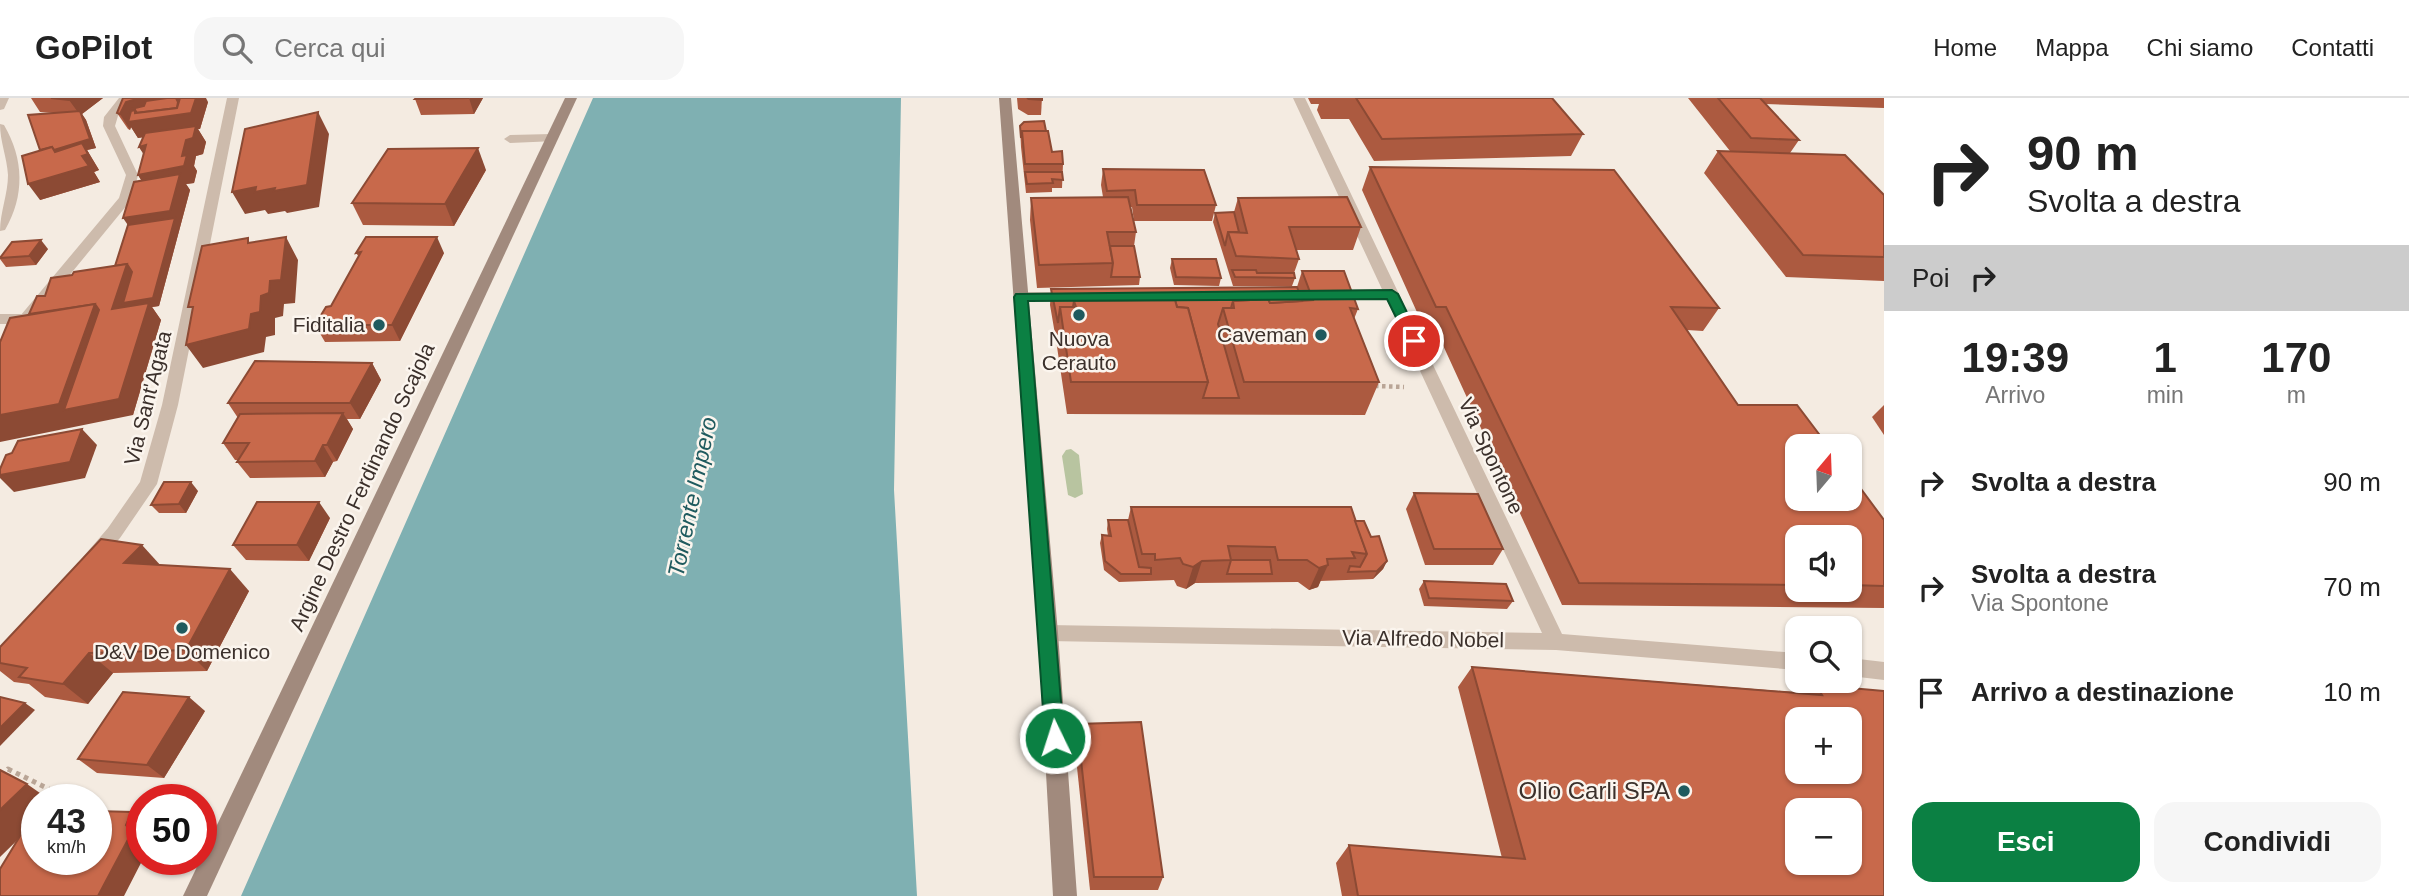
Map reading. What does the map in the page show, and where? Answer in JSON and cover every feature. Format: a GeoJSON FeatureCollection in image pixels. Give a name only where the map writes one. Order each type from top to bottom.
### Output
{"type":"FeatureCollection","features":[{"type":"Feature","properties":{"kind":"main road","name":"Argine Destro Ferdinando Scajola"},"geometry":{"type":"LineString","coordinates":[[195,896],[571,98]]}},
{"type":"Feature","properties":{"kind":"main road"},"geometry":{"type":"LineString","coordinates":[[1005,98],[1048,633],[1065,896]]}},
{"type":"Feature","properties":{"kind":"street"},"geometry":{"type":"LineString","coordinates":[[0,106],[3,98]]}},
{"type":"Feature","properties":{"kind":"street"},"geometry":{"type":"LineString","coordinates":[[0,350],[120,205],[131,185],[129,166],[108,125],[110,111],[126,98]]}},
{"type":"Feature","properties":{"kind":"street","name":"Via Sant'Agata"},"geometry":{"type":"LineString","coordinates":[[79,571],[114,533],[148,484],[170,405],[233,98]]}},
{"type":"Feature","properties":{"kind":"street","name":"Via Spontone"},"geometry":{"type":"LineString","coordinates":[[1299,98],[1556,642]]}},
{"type":"Feature","properties":{"kind":"street"},"geometry":{"type":"LineString","coordinates":[[0,128],[16,176],[15,191],[0,227]]}},
{"type":"Feature","properties":{"kind":"street"},"geometry":{"type":"LineString","coordinates":[[510,139],[552,138]]}},
{"type":"Feature","properties":{"kind":"street"},"geometry":{"type":"LineString","coordinates":[[1309,295],[1392,294]]}},
{"type":"Feature","properties":{"kind":"street"},"geometry":{"type":"LineString","coordinates":[[1021,297],[1089,297]]}},
{"type":"Feature","properties":{"kind":"street"},"geometry":{"type":"LineString","coordinates":[[0,319],[26,319]]}},
{"type":"Feature","properties":{"kind":"street","name":"Via Alfredo Nobel"},"geometry":{"type":"LineString","coordinates":[[1048,633],[1556,642],[1785,661]]}},
{"type":"Feature","properties":{"kind":"street"},"geometry":{"type":"LineString","coordinates":[[1862,668],[1884,671]]}},
{"type":"Feature","properties":{"kind":"path"},"geometry":{"type":"LineString","coordinates":[[2,776],[8,769],[38,784]]}},
{"type":"Feature","properties":{"kind":"green space"},"geometry":{"type":"Polygon","coordinates":[[[1071,449],[1079,455],[1083,494],[1075,498],[1068,495],[1062,456],[1066,450],[1071,449]]]}},
{"type":"Feature","properties":{"kind":"water","name":"Torrente Impero"},"geometry":{"type":"Polygon","coordinates":[[[593,98],[901,98],[894,490],[917,896],[241,896],[593,98]]]}},
{"type":"Feature","properties":{"kind":"building"},"geometry":{"type":"Polygon","coordinates":[[[123,98],[140,98],[126,102],[120,114],[117,113],[123,98]]]}},
{"type":"Feature","properties":{"kind":"building"},"geometry":{"type":"Polygon","coordinates":[[[176,98],[177,108],[137,113],[135,110],[127,117],[131,109],[144,106],[146,101],[176,98]]]}},
{"type":"Feature","properties":{"kind":"building"},"geometry":{"type":"Polygon","coordinates":[[[180,98],[196,98],[191,113],[128,122],[131,111],[135,110],[135,113],[177,108],[180,98]]]}},
{"type":"Feature","properties":{"kind":"building"},"geometry":{"type":"Polygon","coordinates":[[[1356,98],[1552,98],[1583,134],[1382,139],[1356,98]]]}},
{"type":"Feature","properties":{"kind":"building"},"geometry":{"type":"Polygon","coordinates":[[[1718,98],[1760,98],[1799,140],[1751,138],[1718,98]]]}},
{"type":"Feature","properties":{"kind":"building"},"geometry":{"type":"Polygon","coordinates":[[[80,111],[90,139],[54,150],[52,147],[40,150],[28,115],[80,111]]]}},
{"type":"Feature","properties":{"kind":"building"},"geometry":{"type":"Polygon","coordinates":[[[318,112],[307,185],[274,191],[275,188],[255,192],[256,187],[232,192],[245,129],[318,112]]]}},
{"type":"Feature","properties":{"kind":"building"},"geometry":{"type":"Polygon","coordinates":[[[1044,121],[1046,131],[1022,131],[1021,138],[1020,126],[1024,122],[1044,121]]]}},
{"type":"Feature","properties":{"kind":"building"},"geometry":{"type":"Polygon","coordinates":[[[196,126],[193,138],[186,140],[182,156],[187,155],[184,166],[138,175],[146,145],[139,147],[145,133],[196,126]]]}},
{"type":"Feature","properties":{"kind":"building"},"geometry":{"type":"Polygon","coordinates":[[[1022,131],[1048,131],[1052,152],[1062,151],[1063,164],[1025,164],[1022,131]]]}},
{"type":"Feature","properties":{"kind":"building"},"geometry":{"type":"Polygon","coordinates":[[[82,143],[88,154],[82,156],[89,166],[28,184],[22,156],[52,147],[55,152],[82,143]]]}},
{"type":"Feature","properties":{"kind":"building"},"geometry":{"type":"Polygon","coordinates":[[[478,148],[445,204],[352,203],[388,149],[478,148]]]}},
{"type":"Feature","properties":{"kind":"building"},"geometry":{"type":"Polygon","coordinates":[[[1718,151],[1845,155],[1884,195],[1884,257],[1803,255],[1718,151]]]}},
{"type":"Feature","properties":{"kind":"building"},"geometry":{"type":"Polygon","coordinates":[[[1370,167],[1614,170],[1719,308],[1671,307],[1738,405],[1797,405],[1819,434],[1785,434],[1785,511],[1862,511],[1862,490],[1884,520],[1884,586],[1862,585],[1862,525],[1785,525],[1785,585],[1579,583],[1446,307],[1436,307],[1370,167]]]}},
{"type":"Feature","properties":{"kind":"building"},"geometry":{"type":"Polygon","coordinates":[[[1103,169],[1204,170],[1216,205],[1137,205],[1135,190],[1107,191],[1103,169]]]}},
{"type":"Feature","properties":{"kind":"building"},"geometry":{"type":"Polygon","coordinates":[[[1025,172],[1062,172],[1063,180],[1052,179],[1053,183],[1027,184],[1025,172]]]}},
{"type":"Feature","properties":{"kind":"building"},"geometry":{"type":"Polygon","coordinates":[[[180,174],[170,211],[123,218],[134,182],[180,174]]]}},
{"type":"Feature","properties":{"kind":"building"},"geometry":{"type":"Polygon","coordinates":[[[1128,197],[1136,232],[1107,232],[1113,263],[1039,265],[1031,198],[1128,197]]]}},
{"type":"Feature","properties":{"kind":"building"},"geometry":{"type":"Polygon","coordinates":[[[1347,197],[1361,227],[1289,227],[1299,259],[1236,256],[1228,232],[1247,233],[1238,198],[1347,197]]]}},
{"type":"Feature","properties":{"kind":"building"},"geometry":{"type":"Polygon","coordinates":[[[1234,212],[1239,232],[1228,232],[1225,246],[1215,213],[1234,212]]]}},
{"type":"Feature","properties":{"kind":"building"},"geometry":{"type":"Polygon","coordinates":[[[175,218],[153,298],[123,303],[132,272],[127,264],[115,266],[128,225],[175,218]]]}},
{"type":"Feature","properties":{"kind":"building"},"geometry":{"type":"Polygon","coordinates":[[[286,237],[281,280],[270,281],[269,293],[261,296],[260,312],[251,314],[249,329],[186,345],[193,307],[188,307],[202,246],[248,238],[248,243],[286,237]]]}},
{"type":"Feature","properties":{"kind":"building"},"geometry":{"type":"Polygon","coordinates":[[[366,237],[437,237],[392,325],[315,325],[326,307],[331,306],[361,252],[356,253],[366,237]]]}},
{"type":"Feature","properties":{"kind":"building"},"geometry":{"type":"Polygon","coordinates":[[[41,240],[29,256],[0,258],[12,242],[41,240]]]}},
{"type":"Feature","properties":{"kind":"building"},"geometry":{"type":"Polygon","coordinates":[[[1110,246],[1134,246],[1140,277],[1111,277],[1113,263],[1110,246]]]}},
{"type":"Feature","properties":{"kind":"building"},"geometry":{"type":"Polygon","coordinates":[[[1172,259],[1216,259],[1221,278],[1176,277],[1172,259]]]}},
{"type":"Feature","properties":{"kind":"building"},"geometry":{"type":"Polygon","coordinates":[[[127,264],[112,309],[149,303],[119,399],[64,410],[99,310],[95,304],[29,314],[37,296],[45,296],[51,278],[127,264]]]}},
{"type":"Feature","properties":{"kind":"building"},"geometry":{"type":"Polygon","coordinates":[[[1232,270],[1294,273],[1295,278],[1235,277],[1232,270]]]}},
{"type":"Feature","properties":{"kind":"building"},"geometry":{"type":"Polygon","coordinates":[[[1302,271],[1344,271],[1358,309],[1350,308],[1379,382],[1244,382],[1223,308],[1234,308],[1233,301],[1268,299],[1270,303],[1313,300],[1302,271]]]}},
{"type":"Feature","properties":{"kind":"building"},"geometry":{"type":"Polygon","coordinates":[[[1297,287],[1302,301],[1233,301],[1231,308],[1223,308],[1218,324],[1239,398],[1203,398],[1208,382],[1188,308],[1177,307],[1175,300],[1074,301],[1073,307],[1060,307],[1058,323],[1051,289],[1297,287]]]}},
{"type":"Feature","properties":{"kind":"building"},"geometry":{"type":"Polygon","coordinates":[[[1175,300],[1177,307],[1188,308],[1208,382],[1071,382],[1060,307],[1076,307],[1074,301],[1175,300]]]}},
{"type":"Feature","properties":{"kind":"building"},"geometry":{"type":"Polygon","coordinates":[[[95,304],[59,404],[0,415],[0,342],[10,318],[95,304]]]}},
{"type":"Feature","properties":{"kind":"building"},"geometry":{"type":"Polygon","coordinates":[[[255,361],[372,363],[350,403],[228,403],[255,361]]]}},
{"type":"Feature","properties":{"kind":"building"},"geometry":{"type":"Polygon","coordinates":[[[343,413],[327,445],[323,445],[315,461],[237,462],[249,443],[223,443],[240,414],[343,413]]]}},
{"type":"Feature","properties":{"kind":"building"},"geometry":{"type":"Polygon","coordinates":[[[82,429],[70,462],[0,475],[6,455],[12,453],[18,441],[82,429]]]}},
{"type":"Feature","properties":{"kind":"building"},"geometry":{"type":"Polygon","coordinates":[[[164,482],[191,482],[179,504],[151,505],[164,482]]]}},
{"type":"Feature","properties":{"kind":"building"},"geometry":{"type":"Polygon","coordinates":[[[1414,493],[1478,494],[1503,549],[1434,549],[1414,493]]]}},
{"type":"Feature","properties":{"kind":"building"},"geometry":{"type":"Polygon","coordinates":[[[257,502],[319,502],[297,545],[233,545],[257,502]]]}},
{"type":"Feature","properties":{"kind":"building"},"geometry":{"type":"Polygon","coordinates":[[[1131,507],[1351,507],[1367,554],[1352,552],[1355,558],[1327,559],[1328,565],[1319,568],[1307,560],[1278,560],[1275,547],[1228,546],[1231,560],[1202,561],[1193,567],[1183,564],[1180,558],[1155,560],[1155,554],[1142,554],[1131,507]]]}},
{"type":"Feature","properties":{"kind":"building"},"geometry":{"type":"Polygon","coordinates":[[[1108,520],[1128,520],[1139,567],[1151,568],[1151,574],[1121,574],[1105,561],[1102,535],[1111,536],[1108,520]]]}},
{"type":"Feature","properties":{"kind":"building"},"geometry":{"type":"Polygon","coordinates":[[[1355,521],[1364,521],[1371,537],[1379,536],[1387,561],[1377,571],[1348,572],[1350,566],[1360,567],[1367,554],[1355,521]]]}},
{"type":"Feature","properties":{"kind":"building"},"geometry":{"type":"Polygon","coordinates":[[[101,539],[142,545],[124,563],[230,569],[186,650],[89,653],[63,684],[19,677],[27,668],[0,663],[0,647],[101,539]]]}},
{"type":"Feature","properties":{"kind":"building"},"geometry":{"type":"Polygon","coordinates":[[[1231,560],[1270,560],[1272,574],[1227,574],[1231,560]]]}},
{"type":"Feature","properties":{"kind":"building"},"geometry":{"type":"Polygon","coordinates":[[[1424,581],[1506,584],[1513,601],[1429,598],[1424,581]]]}},
{"type":"Feature","properties":{"kind":"building","name":"Olio Carli SPA"},"geometry":{"type":"Polygon","coordinates":[[[1472,667],[1785,693],[1822,695],[1821,693],[1862,693],[1862,689],[1884,691],[1884,896],[1358,896],[1349,845],[1525,859],[1472,667]]]}},
{"type":"Feature","properties":{"kind":"building"},"geometry":{"type":"Polygon","coordinates":[[[123,692],[189,697],[147,765],[78,759],[123,692]]]}},
{"type":"Feature","properties":{"kind":"building"},"geometry":{"type":"Polygon","coordinates":[[[0,697],[25,703],[0,728],[0,697]]]}},
{"type":"Feature","properties":{"kind":"building"},"geometry":{"type":"Polygon","coordinates":[[[1141,722],[1163,877],[1094,877],[1077,724],[1141,722]]]}},
{"type":"Feature","properties":{"kind":"building"},"geometry":{"type":"Polygon","coordinates":[[[0,770],[27,784],[21,784],[21,790],[0,810],[0,770]]]}},
{"type":"Feature","properties":{"kind":"building"},"geometry":{"type":"Polygon","coordinates":[[[112,811],[126,812],[126,843],[112,870],[112,811]]]}},
{"type":"Feature","properties":{"kind":"building"},"geometry":{"type":"Polygon","coordinates":[[[21,834],[21,875],[109,875],[98,896],[0,896],[0,869],[21,834]]]}},
{"type":"Feature","properties":{"kind":"place","name":"Nuova Cerauto"},"geometry":{"type":"Point","coordinates":[1079,315]}},
{"type":"Feature","properties":{"kind":"place","name":"Fiditalia"},"geometry":{"type":"Point","coordinates":[379,325]}},
{"type":"Feature","properties":{"kind":"place","name":"Caveman"},"geometry":{"type":"Point","coordinates":[1321,335]}},
{"type":"Feature","properties":{"kind":"place","name":"D&V De Domenico"},"geometry":{"type":"Point","coordinates":[182,628]}},
{"type":"Feature","properties":{"kind":"place","name":"Olio Carli SPA"},"geometry":{"type":"Point","coordinates":[1684,791]}},
{"type":"Feature","properties":{"kind":"route"},"geometry":{"type":"LineString","coordinates":[[1055,738],[1021,297],[1392,294],[1414,341]]}}]}
